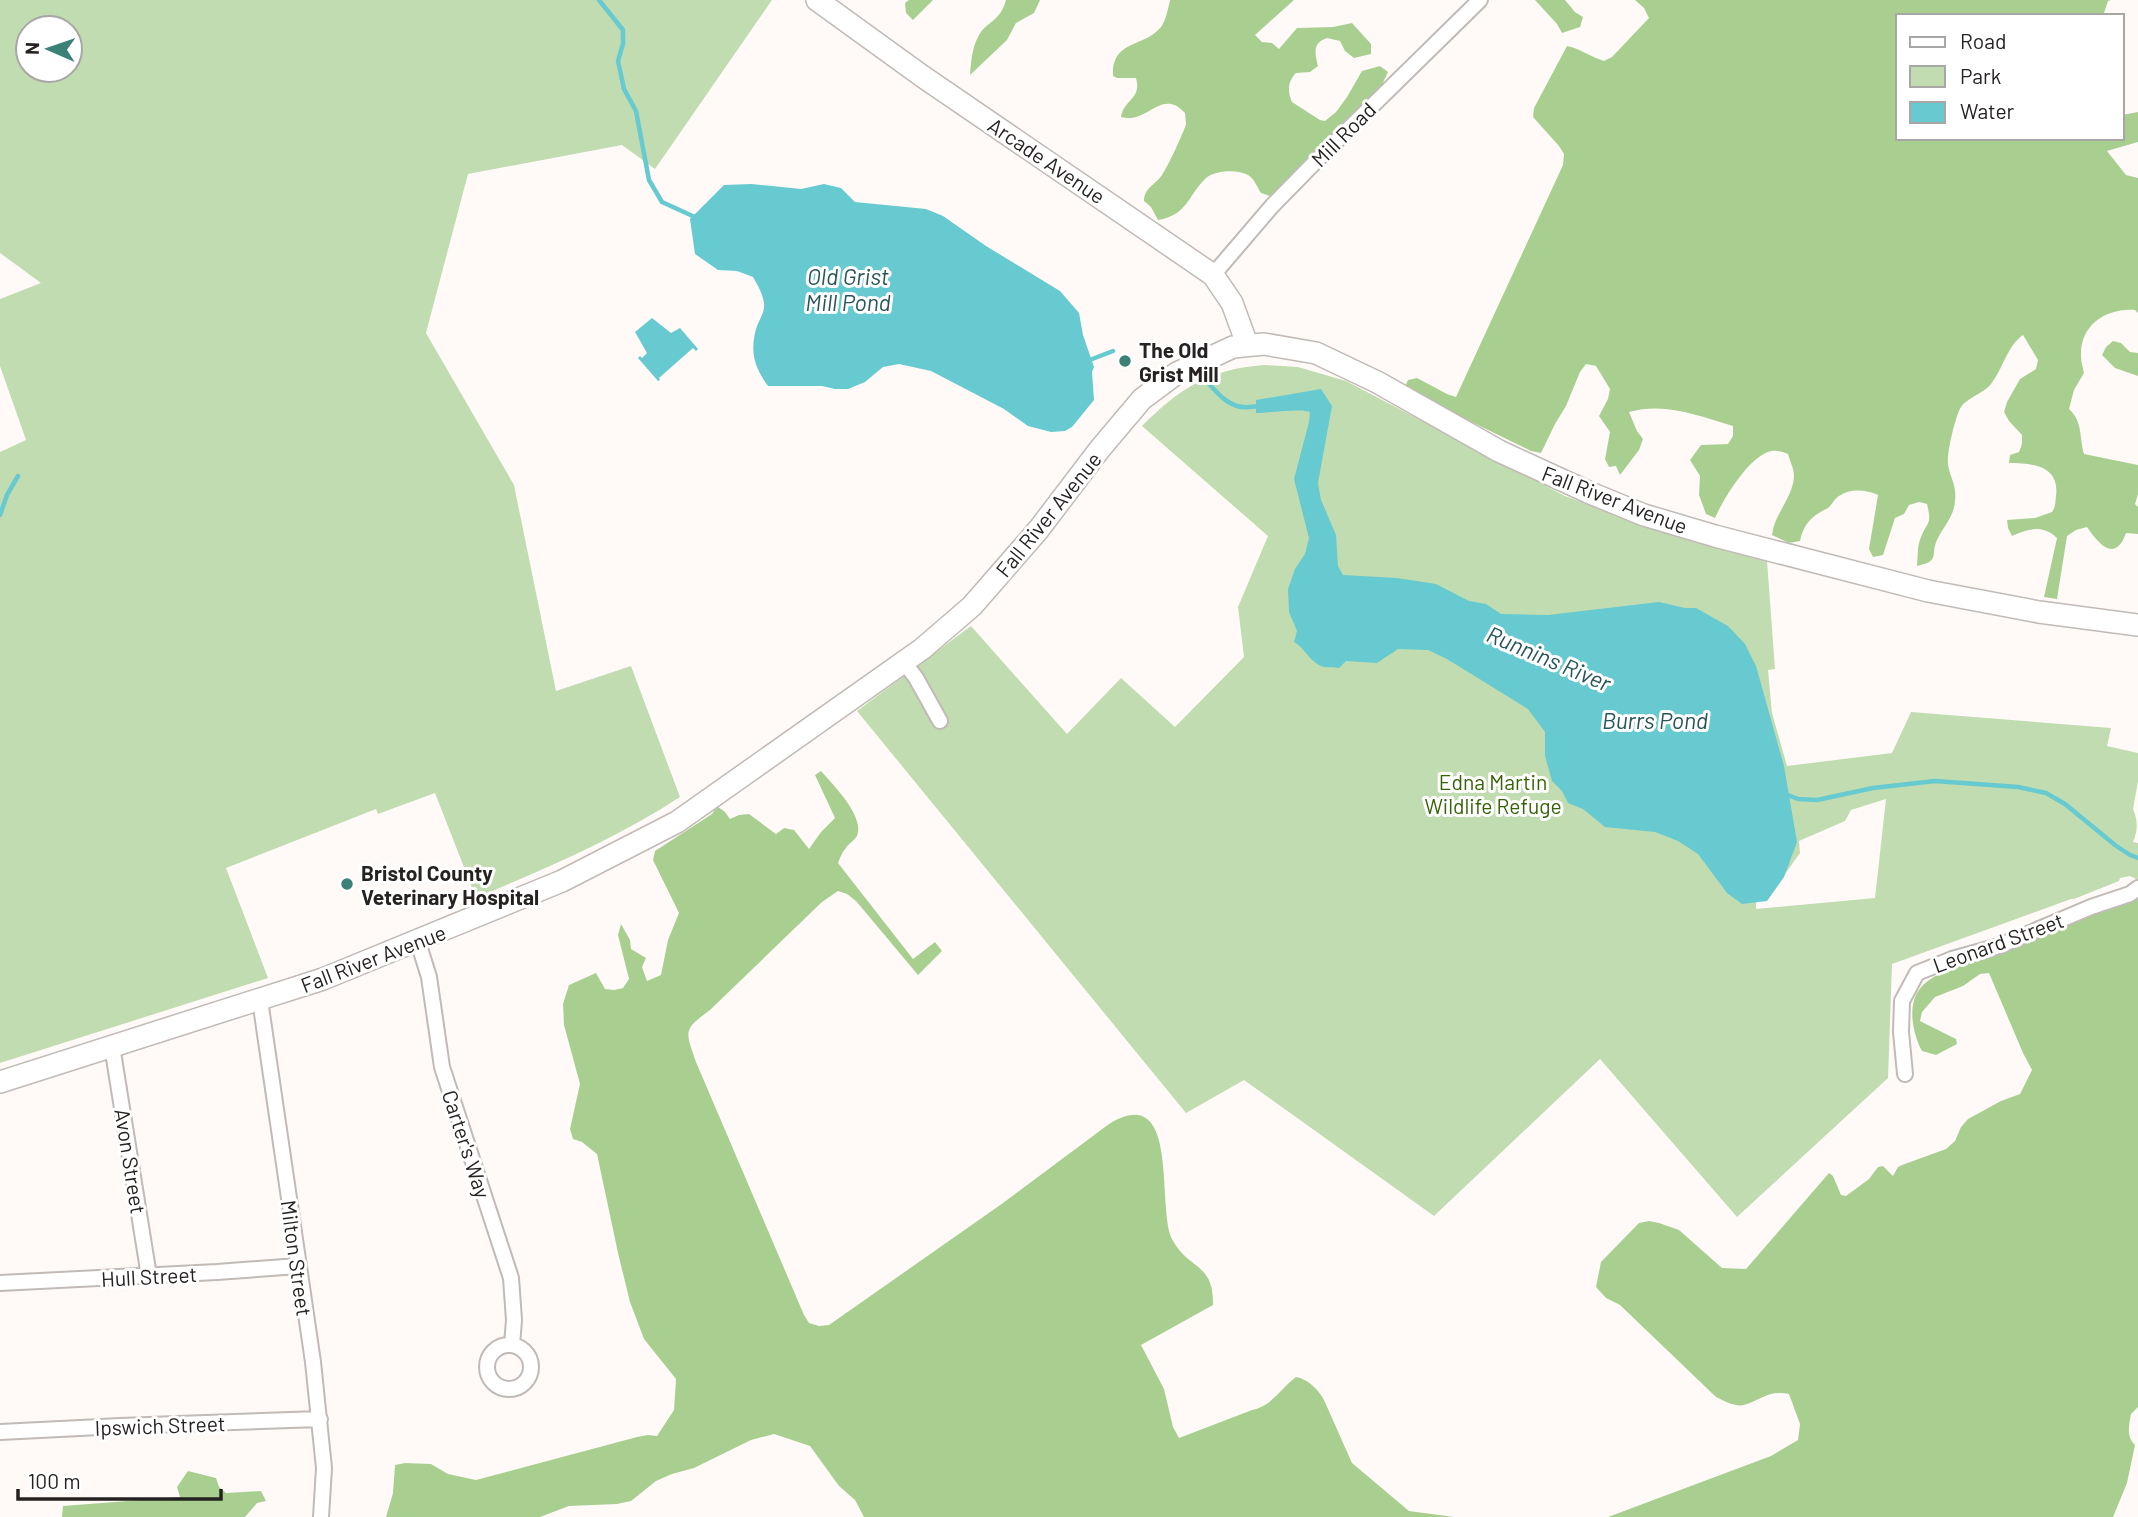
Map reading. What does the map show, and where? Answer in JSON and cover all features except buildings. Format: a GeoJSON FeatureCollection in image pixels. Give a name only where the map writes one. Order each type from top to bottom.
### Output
{"type":"FeatureCollection","features":[{"type":"Feature","properties":{"kind":"main road","name":"Arcade Avenue"},"geometry":{"type":"LineString","coordinates":[[817,0],[922,76],[1213,275],[1232,303],[1247,344]]}},
{"type":"Feature","properties":{"kind":"main road","name":"Fall River Avenue"},"geometry":{"type":"LineString","coordinates":[[0,1082],[323,979],[562,881],[677,822],[904,662],[972,606],[1039,529],[1142,399],[1177,373],[1223,351],[1247,344],[1264,344],[1316,353],[1335,360],[1499,451],[1644,515],[1928,591],[2039,612],[2138,625]]}},
{"type":"Feature","properties":{"kind":"street","name":"Mill Road"},"geometry":{"type":"LineString","coordinates":[[1213,275],[1272,206],[1480,0]]}},
{"type":"Feature","properties":{"kind":"street"},"geometry":{"type":"LineString","coordinates":[[904,662],[940,721]]}},
{"type":"Feature","properties":{"kind":"street","name":"Leonard Street"},"geometry":{"type":"LineString","coordinates":[[1905,1074],[1901,1032],[1902,1001],[1917,973],[1952,959],[1999,946],[2091,907],[2130,894],[2138,888]]}},
{"type":"Feature","properties":{"kind":"street","name":"Carter's Way"},"geometry":{"type":"LineString","coordinates":[[418,942],[429,977],[442,1068],[511,1278],[514,1320],[512,1345]]}},
{"type":"Feature","properties":{"kind":"street","name":"Milton Street"},"geometry":{"type":"LineString","coordinates":[[260,1000],[320,1419],[324,1468],[321,1517]]}},
{"type":"Feature","properties":{"kind":"street","name":"Avon Street"},"geometry":{"type":"LineString","coordinates":[[112,1046],[149,1276]]}},
{"type":"Feature","properties":{"kind":"street","name":"Hull Street"},"geometry":{"type":"LineString","coordinates":[[0,1283],[298,1266]]}},
{"type":"Feature","properties":{"kind":"street","name":"Ipswich Street"},"geometry":{"type":"LineString","coordinates":[[0,1432],[320,1419]]}},
{"type":"Feature","properties":{"kind":"green space"},"geometry":{"type":"Polygon","coordinates":[[[0,0],[772,0],[655,169],[622,145],[468,174],[426,333],[514,485],[556,691],[631,666],[680,797],[606,840],[476,898],[435,793],[378,814],[376,809],[226,868],[268,978],[0,1063],[0,452],[26,440],[0,366],[0,299],[41,283],[0,253],[0,0]]]}},
{"type":"Feature","properties":{"kind":"green space"},"geometry":{"type":"Polygon","coordinates":[[[909,0],[933,0],[913,20],[906,13],[905,3],[909,0]]]}},
{"type":"Feature","properties":{"kind":"green space"},"geometry":{"type":"Polygon","coordinates":[[[1006,0],[1040,0],[1034,13],[1016,23],[1007,40],[970,75],[977,40],[982,30],[1001,13],[1006,0]]]}},
{"type":"Feature","properties":{"kind":"green space"},"geometry":{"type":"Polygon","coordinates":[[[1170,0],[1294,0],[1255,35],[1262,42],[1272,43],[1279,49],[1297,28],[1333,27],[1352,23],[1371,44],[1371,54],[1354,58],[1345,51],[1340,41],[1327,38],[1317,46],[1318,66],[1310,72],[1296,73],[1290,83],[1289,94],[1292,102],[1320,120],[1325,121],[1336,112],[1362,71],[1380,66],[1388,72],[1379,91],[1270,196],[1261,193],[1248,175],[1221,172],[1206,178],[1176,214],[1158,220],[1144,197],[1162,175],[1171,158],[1186,124],[1185,113],[1169,104],[1139,116],[1121,117],[1125,106],[1137,90],[1136,78],[1113,76],[1114,64],[1123,50],[1154,34],[1161,27],[1170,0]]]}},
{"type":"Feature","properties":{"kind":"green space"},"geometry":{"type":"Polygon","coordinates":[[[1535,0],[1565,0],[1583,17],[1580,27],[1562,33],[1535,0]]]}},
{"type":"Feature","properties":{"kind":"green space"},"geometry":{"type":"Polygon","coordinates":[[[1635,0],[2111,0],[2108,1],[2104,14],[1896,14],[1896,140],[2124,140],[2124,115],[2138,112],[2138,142],[2107,151],[2126,175],[2138,178],[2138,313],[2135,310],[2114,312],[2090,327],[2082,345],[2084,373],[2074,390],[2069,409],[2079,424],[2084,454],[2138,465],[2138,494],[2135,504],[2138,507],[2138,534],[2126,533],[2122,542],[2112,549],[2101,544],[2087,527],[2067,536],[2057,599],[2044,597],[2057,538],[2046,531],[2036,529],[2012,536],[2007,520],[2035,518],[2052,512],[2056,496],[2054,478],[2049,472],[2027,464],[2009,463],[2010,455],[2019,452],[2022,435],[2004,412],[2020,379],[2036,369],[2038,360],[2023,335],[2013,345],[1991,384],[1965,403],[1959,411],[1948,459],[1955,490],[1954,507],[1937,540],[1932,560],[1917,566],[1918,547],[1929,519],[1927,504],[1919,502],[1909,505],[1904,514],[1895,518],[1883,555],[1873,557],[1869,549],[1878,495],[1864,491],[1848,492],[1837,497],[1828,508],[1810,521],[1800,541],[1789,543],[1772,535],[1794,476],[1788,454],[1780,451],[1772,451],[1755,460],[1724,500],[1715,518],[1706,514],[1699,495],[1700,476],[1690,460],[1701,445],[1728,444],[1733,436],[1733,426],[1669,409],[1629,412],[1643,439],[1639,450],[1620,475],[1616,466],[1609,467],[1605,459],[1610,432],[1599,416],[1610,389],[1596,366],[1586,364],[1580,372],[1566,406],[1541,453],[1531,451],[1404,389],[1408,380],[1417,378],[1456,397],[1563,165],[1564,154],[1533,117],[1534,108],[1567,46],[1604,61],[1612,57],[1649,18],[1644,8],[1635,0]]]}},
{"type":"Feature","properties":{"kind":"green space"},"geometry":{"type":"Polygon","coordinates":[[[2113,341],[2121,343],[2130,352],[2138,353],[2138,376],[2115,368],[2102,355],[2113,341]]]}},
{"type":"Feature","properties":{"kind":"green space","name":"Edna Martin Wildlife Refuge"},"geometry":{"type":"Polygon","coordinates":[[[1245,367],[1298,367],[1346,381],[1565,496],[1677,537],[1767,561],[1775,669],[1768,670],[1772,713],[1787,766],[1892,753],[1911,712],[2111,728],[2107,746],[2138,753],[2138,781],[2133,809],[2137,826],[2133,842],[2138,843],[2138,880],[2130,876],[2120,878],[2119,881],[2074,899],[1892,964],[1888,1078],[1737,1217],[1600,1059],[1434,1216],[1244,1080],[1186,1113],[857,711],[971,626],[1067,734],[1121,678],[1175,727],[1244,657],[1238,607],[1268,536],[1142,426],[1183,391],[1212,376],[1245,367]],[[1886,799],[1851,810],[1845,821],[1799,841],[1800,853],[1772,892],[1756,902],[1756,909],[1875,898],[1886,799]]]}},
{"type":"Feature","properties":{"kind":"green space"},"geometry":{"type":"Polygon","coordinates":[[[821,771],[852,810],[858,828],[857,836],[843,851],[838,863],[913,959],[935,942],[942,951],[918,975],[856,901],[838,891],[822,902],[695,1022],[688,1037],[696,1062],[809,1323],[829,1325],[1003,1203],[1109,1124],[1132,1115],[1147,1119],[1156,1133],[1162,1153],[1168,1223],[1172,1239],[1178,1249],[1205,1273],[1212,1291],[1213,1305],[1141,1345],[1164,1389],[1173,1427],[1179,1438],[1259,1408],[1296,1377],[1300,1378],[1312,1385],[1322,1396],[1352,1463],[1409,1511],[1454,1517],[864,1517],[855,1500],[839,1486],[810,1446],[774,1434],[751,1440],[694,1468],[656,1481],[631,1501],[617,1504],[569,1506],[540,1517],[386,1517],[393,1493],[395,1465],[431,1464],[448,1474],[476,1480],[637,1437],[657,1436],[674,1410],[676,1379],[644,1339],[630,1302],[597,1154],[582,1142],[573,1139],[570,1129],[580,1084],[564,1025],[563,1004],[569,985],[596,973],[605,989],[623,988],[629,979],[618,935],[621,924],[630,940],[631,949],[646,958],[642,967],[647,981],[661,975],[668,940],[679,913],[653,860],[655,851],[712,814],[717,806],[730,819],[749,814],[776,834],[784,828],[794,830],[809,849],[835,818],[815,775],[821,771]]]}},
{"type":"Feature","properties":{"kind":"green space"},"geometry":{"type":"Polygon","coordinates":[[[2138,893],[2138,1407],[2131,1414],[2129,1435],[2135,1445],[2127,1483],[2113,1517],[1608,1517],[1771,1456],[1798,1440],[1800,1424],[1789,1394],[1770,1394],[1741,1405],[1716,1397],[1620,1305],[1606,1298],[1596,1287],[1601,1262],[1639,1223],[1649,1221],[1679,1230],[1722,1268],[1746,1269],[1829,1173],[1841,1195],[1846,1196],[1869,1179],[1878,1167],[1883,1166],[1893,1176],[1898,1167],[1946,1149],[1955,1141],[1968,1119],[2020,1094],[2032,1070],[1989,973],[1980,974],[1963,986],[1935,997],[1922,1012],[1920,1021],[1956,1039],[1957,1044],[1936,1055],[1922,1051],[1916,1037],[1912,1012],[1919,990],[1944,972],[1996,954],[2138,893]]]}},
{"type":"Feature","properties":{"kind":"green space"},"geometry":{"type":"Polygon","coordinates":[[[188,1471],[216,1478],[219,1487],[226,1493],[261,1491],[266,1501],[257,1503],[245,1517],[62,1517],[63,1506],[180,1497],[177,1487],[188,1471]]]}},
{"type":"Feature","properties":{"kind":"water","name":"Old Grist Mill Pond"},"geometry":{"type":"Polygon","coordinates":[[[751,184],[801,189],[824,184],[841,188],[855,202],[926,209],[943,216],[1060,291],[1079,313],[1094,367],[1094,400],[1072,427],[1065,431],[1051,432],[1028,426],[1004,409],[931,371],[899,364],[883,367],[865,382],[848,389],[768,386],[756,366],[753,352],[756,329],[764,308],[759,288],[753,277],[737,271],[718,270],[695,254],[690,219],[724,185],[751,184]]]}},
{"type":"Feature","properties":{"kind":"water"},"geometry":{"type":"Polygon","coordinates":[[[652,318],[671,333],[680,328],[698,349],[696,351],[693,348],[658,381],[638,358],[647,353],[635,332],[652,318]]]}},
{"type":"Feature","properties":{"kind":"water","name":"Burrs Pond"},"geometry":{"type":"Polygon","coordinates":[[[1321,389],[1332,406],[1318,483],[1321,500],[1336,535],[1338,566],[1343,575],[1397,578],[1436,584],[1469,601],[1486,604],[1501,614],[1548,615],[1659,602],[1696,608],[1728,626],[1745,644],[1756,666],[1784,766],[1797,842],[1784,877],[1767,901],[1742,904],[1727,893],[1698,854],[1678,841],[1655,832],[1605,827],[1583,809],[1568,803],[1562,791],[1552,781],[1545,756],[1545,732],[1528,709],[1447,659],[1428,650],[1398,649],[1377,663],[1346,661],[1339,668],[1325,667],[1313,661],[1294,642],[1297,631],[1289,612],[1288,589],[1295,569],[1305,554],[1309,538],[1294,479],[1310,412],[1256,413],[1256,400],[1321,389]]]}},
{"type":"Feature","properties":{"kind":"waterway","name":"Runnins River"},"geometry":{"type":"LineString","coordinates":[[599,0],[623,30],[623,44],[618,61],[624,89],[636,111],[649,180],[662,202],[697,218]]}},
{"type":"Feature","properties":{"kind":"waterway","name":"Runnins River"},"geometry":{"type":"LineString","coordinates":[[1087,361],[1113,351]]}},
{"type":"Feature","properties":{"kind":"waterway","name":"Runnins River"},"geometry":{"type":"LineString","coordinates":[[1193,374],[1197,373],[1231,404],[1242,407],[1260,406]]}},
{"type":"Feature","properties":{"kind":"waterway"},"geometry":{"type":"LineString","coordinates":[[0,515],[18,476]]}},
{"type":"Feature","properties":{"kind":"waterway","name":"Runnins River"},"geometry":{"type":"LineString","coordinates":[[1785,794],[1798,799],[1817,800],[1873,788],[1935,781],[2018,787],[2046,793],[2065,804],[2115,845],[2138,858]]}},
{"type":"Feature","properties":{"kind":"place","name":"The Old Grist Mill"},"geometry":{"type":"Point","coordinates":[1125,361]}},
{"type":"Feature","properties":{"kind":"place","name":"Bristol County Veterinary Hospital"},"geometry":{"type":"Point","coordinates":[347,884]}}]}
